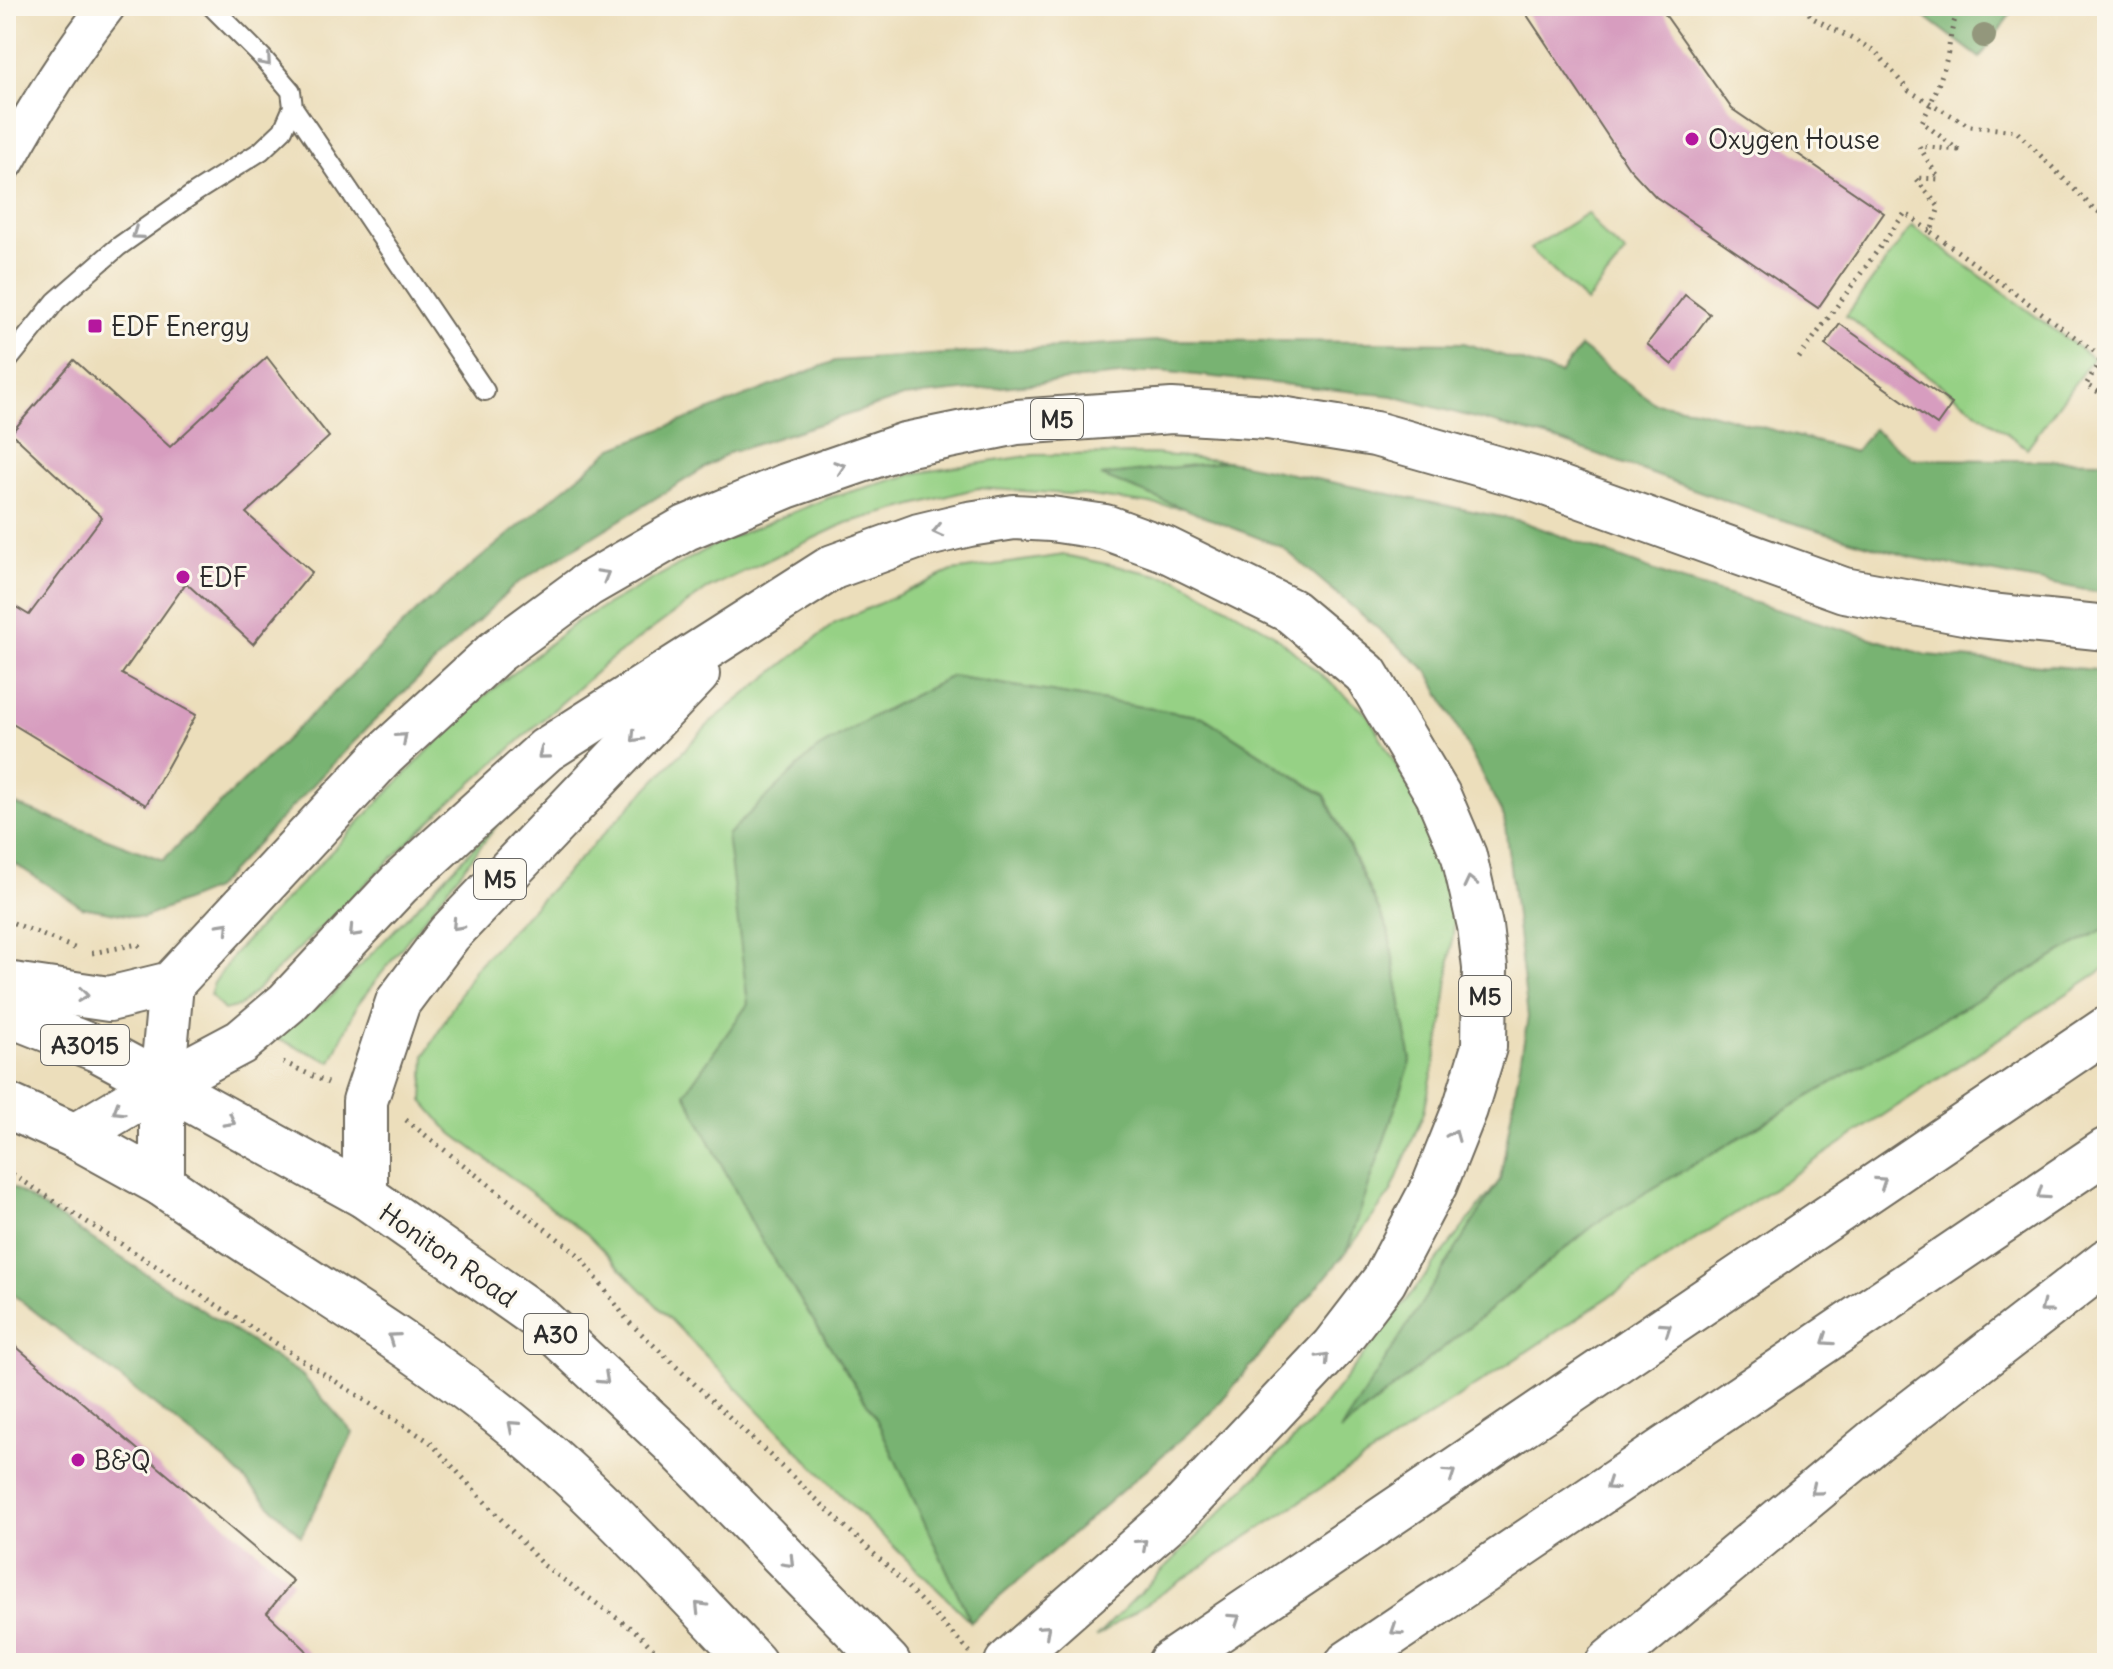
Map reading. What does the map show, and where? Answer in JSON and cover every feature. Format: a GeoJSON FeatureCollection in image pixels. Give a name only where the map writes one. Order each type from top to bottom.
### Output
{"type":"FeatureCollection","features":[{"type":"Feature","properties":{"kind":"main road","name":"M5"},"geometry":{"type":"LineString","coordinates":[[171,984],[384,755],[496,652],[587,585],[686,528],[786,486],[905,445],[1017,422],[1172,411],[1268,417],[1375,434],[1537,480],[1844,590],[1980,615],[2107,628]]}},
{"type":"Feature","properties":{"kind":"main road","name":"M5"},"geometry":{"type":"LineString","coordinates":[[162,1084],[241,1042],[287,1003],[399,884],[546,750],[833,567],[919,536],[1014,517],[1051,519],[1105,527],[1165,549],[1291,611],[1366,674],[1438,795],[1464,856],[1480,926],[1485,968],[1484,1047],[1465,1109],[1435,1184],[1384,1281],[1334,1346],[1177,1513],[1007,1663]]}},
{"type":"Feature","properties":{"kind":"main road","name":"M5"},"geometry":{"type":"LineString","coordinates":[[365,1196],[365,1101],[398,1002],[449,934],[749,621]]}},
{"type":"Feature","properties":{"kind":"main road"},"geometry":{"type":"LineString","coordinates":[[6,984],[109,999],[171,984],[162,1084],[162,1184]]}},
{"type":"Feature","properties":{"kind":"main road","name":"Honiton Road"},"geometry":{"type":"LineString","coordinates":[[6,1013],[97,1049],[365,1196],[539,1318],[675,1445],[888,1663]]}},
{"type":"Feature","properties":{"kind":"main road"},"geometry":{"type":"LineString","coordinates":[[1170,1663],[2107,1029]]}},
{"type":"Feature","properties":{"kind":"main road"},"geometry":{"type":"LineString","coordinates":[[75,1136],[162,1084]]}},
{"type":"Feature","properties":{"kind":"main road"},"geometry":{"type":"LineString","coordinates":[[6,1105],[75,1136],[162,1184],[328,1293],[500,1414],[604,1506],[754,1663]]}},
{"type":"Feature","properties":{"kind":"main road"},"geometry":{"type":"LineString","coordinates":[[1348,1663],[2107,1150]]}},
{"type":"Feature","properties":{"kind":"main road"},"geometry":{"type":"LineString","coordinates":[[1608,1663],[1876,1440],[2107,1261]]}},
{"type":"Feature","properties":{"kind":"street"},"geometry":{"type":"LineString","coordinates":[[6,162],[53,82],[107,6]]}},
{"type":"Feature","properties":{"kind":"lane"},"geometry":{"type":"LineString","coordinates":[[211,6],[291,91],[293,107],[485,391]]}},
{"type":"Feature","properties":{"kind":"lane"},"geometry":{"type":"LineString","coordinates":[[6,363],[56,301],[118,247],[261,151],[283,130],[293,107]]}},
{"type":"Feature","properties":{"kind":"path"},"geometry":{"type":"LineString","coordinates":[[1806,6],[1811,17],[1875,51],[1909,91],[1970,126],[2016,131],[2093,208],[2107,217]]}},
{"type":"Feature","properties":{"kind":"path"},"geometry":{"type":"LineString","coordinates":[[1931,232],[1939,207],[1915,178],[1939,179],[1919,146],[1958,150],[1922,122],[1932,103],[1947,58],[1956,14],[1963,6]]}},
{"type":"Feature","properties":{"kind":"path"},"geometry":{"type":"LineString","coordinates":[[1799,358],[1905,213],[2102,357],[2086,385],[2107,397]]}},
{"type":"Feature","properties":{"kind":"path"},"geometry":{"type":"LineString","coordinates":[[2107,440],[2103,456],[2107,452]]}},
{"type":"Feature","properties":{"kind":"path"},"geometry":{"type":"LineString","coordinates":[[6,920],[88,953],[138,944]]}},
{"type":"Feature","properties":{"kind":"path"},"geometry":{"type":"LineString","coordinates":[[414,1124],[580,1256],[628,1321],[891,1570],[980,1663]]}},
{"type":"Feature","properties":{"kind":"path"},"geometry":{"type":"LineString","coordinates":[[6,1170],[430,1442],[543,1565],[639,1634],[666,1663]]}},
{"type":"Feature","properties":{"kind":"green space"},"geometry":{"type":"Polygon","coordinates":[[[1911,6],[2016,6],[1980,58],[1911,6]]]}},
{"type":"Feature","properties":{"kind":"green space"},"geometry":{"type":"Polygon","coordinates":[[[1587,213],[1606,237],[1626,253],[1586,302],[1530,249],[1587,213]]]}},
{"type":"Feature","properties":{"kind":"green space"},"geometry":{"type":"Polygon","coordinates":[[[1912,226],[2093,358],[2027,448],[1846,316],[1912,226]]]}},
{"type":"Feature","properties":{"kind":"green space"},"geometry":{"type":"Polygon","coordinates":[[[1174,340],[1464,343],[1560,374],[1580,347],[1654,403],[1695,409],[1855,452],[1873,429],[1913,459],[2107,461],[2107,594],[1910,557],[1762,514],[1561,441],[1393,396],[1159,371],[903,397],[729,453],[516,584],[367,728],[214,889],[143,918],[82,907],[6,858],[6,801],[163,860],[418,610],[613,448],[835,361],[1174,340]]]}},
{"type":"Feature","properties":{"kind":"green space"},"geometry":{"type":"Polygon","coordinates":[[[1154,454],[1228,461],[1103,476],[1182,508],[1082,495],[978,488],[846,523],[707,589],[606,663],[444,808],[240,1006],[224,1010],[210,995],[214,983],[237,950],[467,710],[576,622],[718,543],[828,498],[917,473],[1034,455],[1154,454]]]}},
{"type":"Feature","properties":{"kind":"green space"},"geometry":{"type":"Polygon","coordinates":[[[1228,461],[1521,521],[1679,580],[1927,655],[2107,671],[2107,927],[1896,1045],[1603,1218],[1340,1431],[1500,1180],[1528,1017],[1504,817],[1428,671],[1282,547],[1101,476],[1228,461]]]}},
{"type":"Feature","properties":{"kind":"green space"},"geometry":{"type":"Polygon","coordinates":[[[1064,555],[1178,579],[1272,633],[1368,715],[1423,813],[1455,916],[1442,1028],[1424,1112],[1391,1192],[1346,1253],[1411,1061],[1388,929],[1325,795],[1203,717],[952,676],[816,750],[728,835],[748,1004],[685,1093],[756,1231],[875,1416],[971,1622],[857,1511],[588,1235],[449,1131],[423,1101],[425,1055],[475,968],[713,720],[835,623],[952,571],[1064,555]]]}},
{"type":"Feature","properties":{"kind":"green space"},"geometry":{"type":"Polygon","coordinates":[[[952,676],[1203,717],[1325,796],[1388,930],[1411,1061],[1346,1253],[1211,1413],[971,1622],[875,1416],[756,1231],[685,1093],[748,1004],[727,835],[816,750],[952,676]]]}},
{"type":"Feature","properties":{"kind":"green space"},"geometry":{"type":"Polygon","coordinates":[[[506,814],[357,1005],[331,1062],[276,1038],[331,996],[506,814]]]}},
{"type":"Feature","properties":{"kind":"green space"},"geometry":{"type":"Polygon","coordinates":[[[2107,927],[2107,967],[1096,1637],[1312,1421],[1500,1180],[1343,1429],[1603,1218],[1896,1045],[2107,927]]]}},
{"type":"Feature","properties":{"kind":"green space"},"geometry":{"type":"Polygon","coordinates":[[[6,1183],[302,1375],[353,1433],[301,1536],[226,1461],[6,1289],[6,1183]]]}},
{"type":"Feature","properties":{"kind":"building","name":"Oxygen House"},"geometry":{"type":"Polygon","coordinates":[[[1521,6],[1659,6],[1732,109],[1884,213],[1818,308],[1656,197],[1629,168],[1521,6]]]}},
{"type":"Feature","properties":{"kind":"building"},"geometry":{"type":"Polygon","coordinates":[[[1685,295],[1710,314],[1672,365],[1647,344],[1685,295]]]}},
{"type":"Feature","properties":{"kind":"building"},"geometry":{"type":"Polygon","coordinates":[[[1840,324],[1952,404],[1937,425],[1825,345],[1840,324]]]}},
{"type":"Feature","properties":{"kind":"building","name":"EDF"},"geometry":{"type":"Polygon","coordinates":[[[267,357],[329,437],[246,513],[312,572],[253,644],[186,583],[122,674],[196,715],[146,805],[6,720],[6,601],[29,615],[102,517],[11,433],[74,360],[170,447],[267,357]]]}},
{"type":"Feature","properties":{"kind":"building","name":"B&Q"},"geometry":{"type":"Polygon","coordinates":[[[6,1338],[293,1581],[267,1613],[305,1649],[315,1663],[6,1663],[6,1338]]]}},
{"type":"Feature","properties":{"kind":"place","name":"Oxygen House"},"geometry":{"type":"Point","coordinates":[1692,139]}},
{"type":"Feature","properties":{"kind":"place","name":"EDF Energy"},"geometry":{"type":"Point","coordinates":[95,326]}},
{"type":"Feature","properties":{"kind":"place","name":"EDF"},"geometry":{"type":"Point","coordinates":[183,577]}},
{"type":"Feature","properties":{"kind":"place","name":"B&Q"},"geometry":{"type":"Point","coordinates":[78,1460]}}]}
